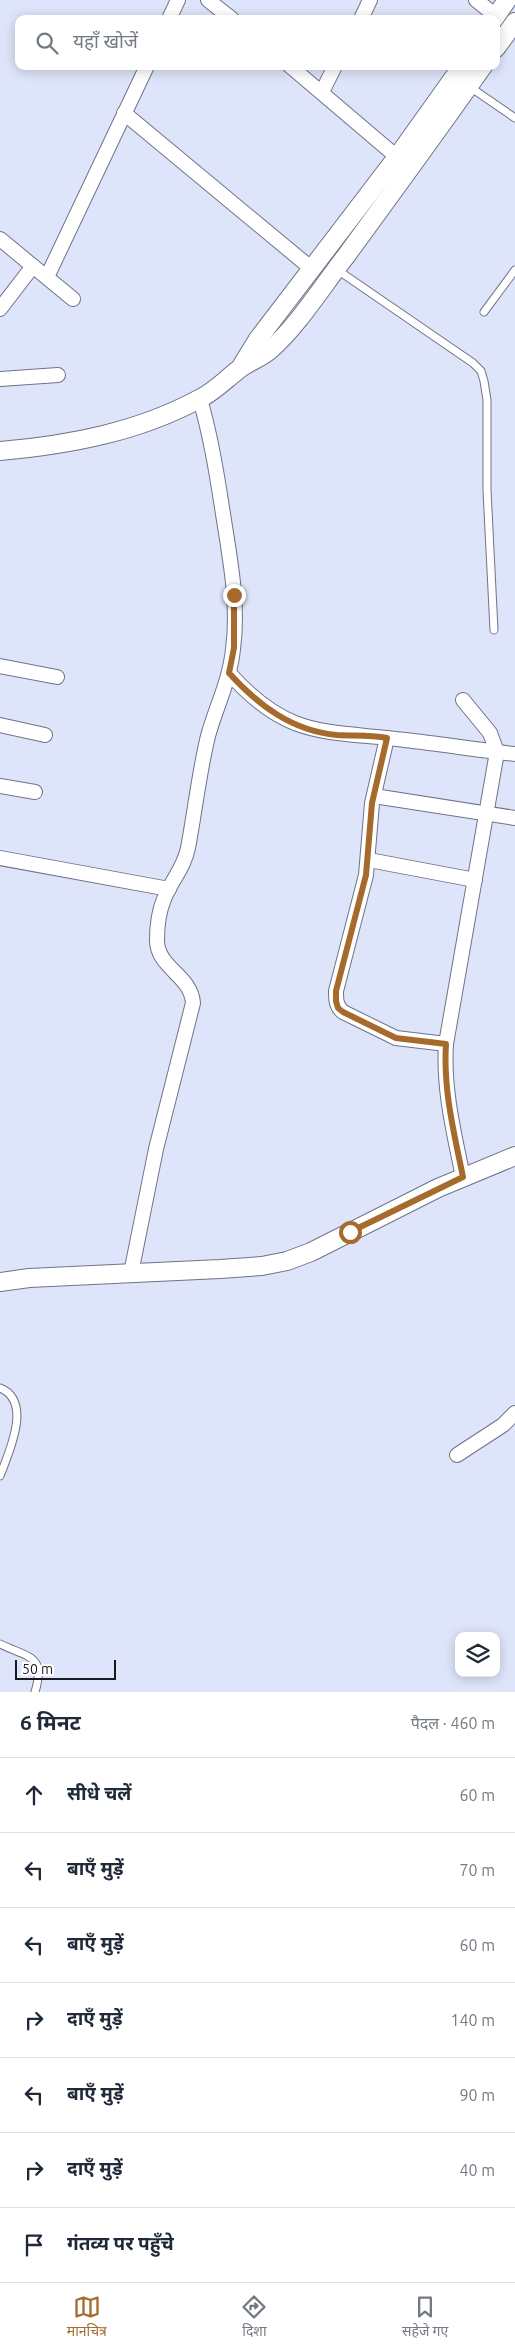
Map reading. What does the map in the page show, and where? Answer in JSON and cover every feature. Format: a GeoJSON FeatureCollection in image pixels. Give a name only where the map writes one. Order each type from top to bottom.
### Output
{"type":"FeatureCollection","features":[{"type":"Feature","properties":{"kind":"street"},"geometry":{"type":"LineString","coordinates":[[172,15],[178,0]]}},
{"type":"Feature","properties":{"kind":"street"},"geometry":{"type":"LineString","coordinates":[[208,0],[227,15]]}},
{"type":"Feature","properties":{"kind":"street"},"geometry":{"type":"LineString","coordinates":[[362,15],[370,0]]}},
{"type":"Feature","properties":{"kind":"street"},"geometry":{"type":"LineString","coordinates":[[476,0],[493,15]]}},
{"type":"Feature","properties":{"kind":"street"},"geometry":{"type":"LineString","coordinates":[[496,15],[507,0]]}},
{"type":"Feature","properties":{"kind":"street"},"geometry":{"type":"LineString","coordinates":[[500,43],[515,22]]}},
{"type":"Feature","properties":{"kind":"street"},"geometry":{"type":"LineString","coordinates":[[47,277],[145,70]]}},
{"type":"Feature","properties":{"kind":"street"},"geometry":{"type":"LineString","coordinates":[[295,70],[397,156]]}},
{"type":"Feature","properties":{"kind":"street"},"geometry":{"type":"LineString","coordinates":[[322,92],[333,70]]}},
{"type":"Feature","properties":{"kind":"street"},"geometry":{"type":"LineString","coordinates":[[239,369],[258,339],[397,156],[462,76],[475,70]]}},
{"type":"Feature","properties":{"kind":"street"},"geometry":{"type":"LineString","coordinates":[[0,451],[40,448],[122,431],[200,399],[219,387],[239,369],[270,351],[336,269],[462,76]]}},
{"type":"Feature","properties":{"kind":"street"},"geometry":{"type":"LineString","coordinates":[[124,113],[312,269]]}},
{"type":"Feature","properties":{"kind":"street"},"geometry":{"type":"LineString","coordinates":[[0,239],[73,299]]}},
{"type":"Feature","properties":{"kind":"street"},"geometry":{"type":"LineString","coordinates":[[0,309],[33,266]]}},
{"type":"Feature","properties":{"kind":"street"},"geometry":{"type":"LineString","coordinates":[[0,379],[58,375]]}},
{"type":"Feature","properties":{"kind":"street"},"geometry":{"type":"LineString","coordinates":[[131,1273],[156,1149],[193,1003],[191,992],[186,982],[165,963],[159,953],[157,929],[163,900],[179,875],[185,861],[208,738],[229,673],[234,648],[232,564],[210,433],[200,399]]}},
{"type":"Feature","properties":{"kind":"street"},"geometry":{"type":"LineString","coordinates":[[0,666],[57,677]]}},
{"type":"Feature","properties":{"kind":"street"},"geometry":{"type":"LineString","coordinates":[[229,673],[260,704],[296,724],[324,733],[387,738],[515,754]]}},
{"type":"Feature","properties":{"kind":"street"},"geometry":{"type":"LineString","coordinates":[[462,700],[490,733],[496,752],[487,814],[446,1044],[444,1070],[450,1114],[463,1177]]}},
{"type":"Feature","properties":{"kind":"street"},"geometry":{"type":"LineString","coordinates":[[0,725],[45,735]]}},
{"type":"Feature","properties":{"kind":"street"},"geometry":{"type":"LineString","coordinates":[[387,738],[374,796],[369,860],[336,991],[338,1008],[396,1038],[446,1044]]}},
{"type":"Feature","properties":{"kind":"street"},"geometry":{"type":"LineString","coordinates":[[0,786],[35,792]]}},
{"type":"Feature","properties":{"kind":"street"},"geometry":{"type":"LineString","coordinates":[[374,796],[515,818]]}},
{"type":"Feature","properties":{"kind":"street"},"geometry":{"type":"LineString","coordinates":[[0,858],[169,889]]}},
{"type":"Feature","properties":{"kind":"street"},"geometry":{"type":"LineString","coordinates":[[369,860],[475,880]]}},
{"type":"Feature","properties":{"kind":"street"},"geometry":{"type":"LineString","coordinates":[[0,1282],[29,1278],[262,1266],[287,1261],[311,1252],[463,1177],[515,1156]]}},
{"type":"Feature","properties":{"kind":"street"},"geometry":{"type":"LineString","coordinates":[[457,1455],[515,1413]]}},
{"type":"Feature","properties":{"kind":"lane"},"geometry":{"type":"LineString","coordinates":[[462,76],[515,118]]}},
{"type":"Feature","properties":{"kind":"lane"},"geometry":{"type":"LineString","coordinates":[[336,269],[473,362],[481,371],[487,400],[487,490],[494,630]]}},
{"type":"Feature","properties":{"kind":"lane"},"geometry":{"type":"LineString","coordinates":[[484,312],[515,270]]}},
{"type":"Feature","properties":{"kind":"lane"},"geometry":{"type":"LineString","coordinates":[[0,1388],[12,1395],[17,1403],[18,1415],[0,1476]]}},
{"type":"Feature","properties":{"kind":"lane"},"geometry":{"type":"LineString","coordinates":[[0,1644],[33,1660],[38,1665],[40,1675],[35,1692]]}},
{"type":"Feature","properties":{"kind":"route"},"geometry":{"type":"LineString","coordinates":[[234,595],[234,648],[229,673],[242,688],[260,704],[278,716],[296,724],[324,733],[387,738],[372,803],[369,860],[366,875],[336,991],[338,1008],[396,1038],[446,1044],[444,1070],[450,1114],[463,1177],[350,1232]]}}]}
